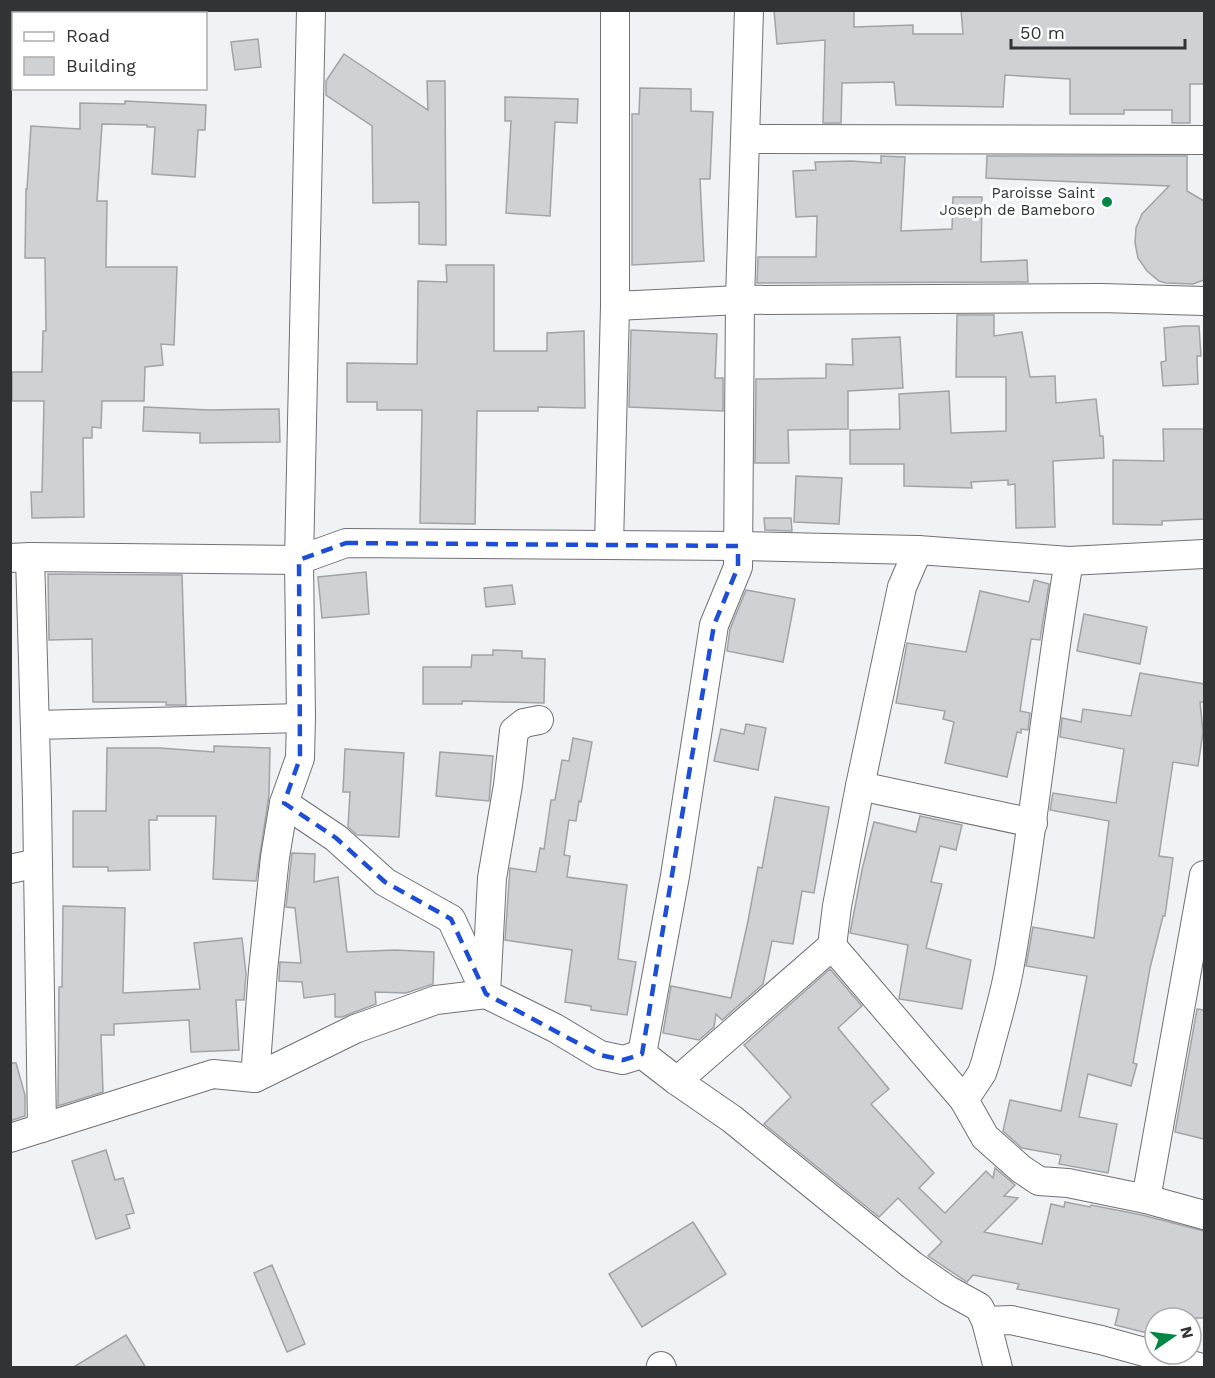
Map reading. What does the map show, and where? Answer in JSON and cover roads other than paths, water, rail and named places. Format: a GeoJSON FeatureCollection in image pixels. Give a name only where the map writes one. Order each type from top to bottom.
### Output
{"type":"FeatureCollection","features":[{"type":"Feature","properties":{"kind":"street"},"geometry":{"type":"LineString","coordinates":[[255,1078],[274,857],[284,803],[300,758],[302,718],[299,560],[310,10]]}},
{"type":"Feature","properties":{"kind":"street"},"geometry":{"type":"LineString","coordinates":[[609,545],[615,306],[615,10]]}},
{"type":"Feature","properties":{"kind":"street"},"geometry":{"type":"LineString","coordinates":[[642,1054],[675,876],[714,625],[738,567],[740,300],[749,10]]}},
{"type":"Feature","properties":{"kind":"street"},"geometry":{"type":"LineString","coordinates":[[746,139],[1204,140]]}},
{"type":"Feature","properties":{"kind":"street"},"geometry":{"type":"LineString","coordinates":[[615,306],[740,300],[1101,298],[1204,301]]}},
{"type":"Feature","properties":{"kind":"street"},"geometry":{"type":"LineString","coordinates":[[42,1128],[36,725],[20,558],[299,560],[346,543],[918,550],[1069,561],[1204,554]]}},
{"type":"Feature","properties":{"kind":"street"},"geometry":{"type":"LineString","coordinates":[[677,1081],[832,946],[837,906],[860,786],[902,586],[918,550]]}},
{"type":"Feature","properties":{"kind":"street"},"geometry":{"type":"LineString","coordinates":[[964,1100],[982,1072],[1010,966],[1033,823],[1055,645],[1069,561]]}},
{"type":"Feature","properties":{"kind":"street"},"geometry":{"type":"LineString","coordinates":[[36,725],[302,718]]}},
{"type":"Feature","properties":{"kind":"street"},"geometry":{"type":"LineString","coordinates":[[486,994],[492,878],[508,785],[514,731],[524,723],[539,720]]}},
{"type":"Feature","properties":{"kind":"street"},"geometry":{"type":"LineString","coordinates":[[860,786],[1033,823]]}},
{"type":"Feature","properties":{"kind":"street"},"geometry":{"type":"LineString","coordinates":[[284,803],[336,838],[385,882],[451,919],[486,994]]}},
{"type":"Feature","properties":{"kind":"street"},"geometry":{"type":"LineString","coordinates":[[10,869],[38,863]]}},
{"type":"Feature","properties":{"kind":"street"},"geometry":{"type":"LineString","coordinates":[[1146,1199],[1204,875]]}},
{"type":"Feature","properties":{"kind":"street"},"geometry":{"type":"LineString","coordinates":[[832,946],[964,1100],[985,1137],[1021,1169],[1039,1181],[1068,1184],[1146,1199],[1204,1215]]}},
{"type":"Feature","properties":{"kind":"street"},"geometry":{"type":"LineString","coordinates":[[10,1138],[213,1074],[255,1078],[355,1029],[436,1000],[486,994],[555,1028],[600,1055],[623,1060],[642,1054]]}},
{"type":"Feature","properties":{"kind":"street"},"geometry":{"type":"LineString","coordinates":[[642,1054],[732,1119],[912,1265],[948,1290],[979,1307],[986,1321],[998,1368]]}},
{"type":"Feature","properties":{"kind":"street"},"geometry":{"type":"LineString","coordinates":[[986,1321],[1011,1320],[1101,1340],[1202,1368]]}},
{"type":"Feature","properties":{"kind":"place","name":"Paroisse Saint Joseph de Bameboro"},"geometry":{"type":"Point","coordinates":[1107,202]}}]}
